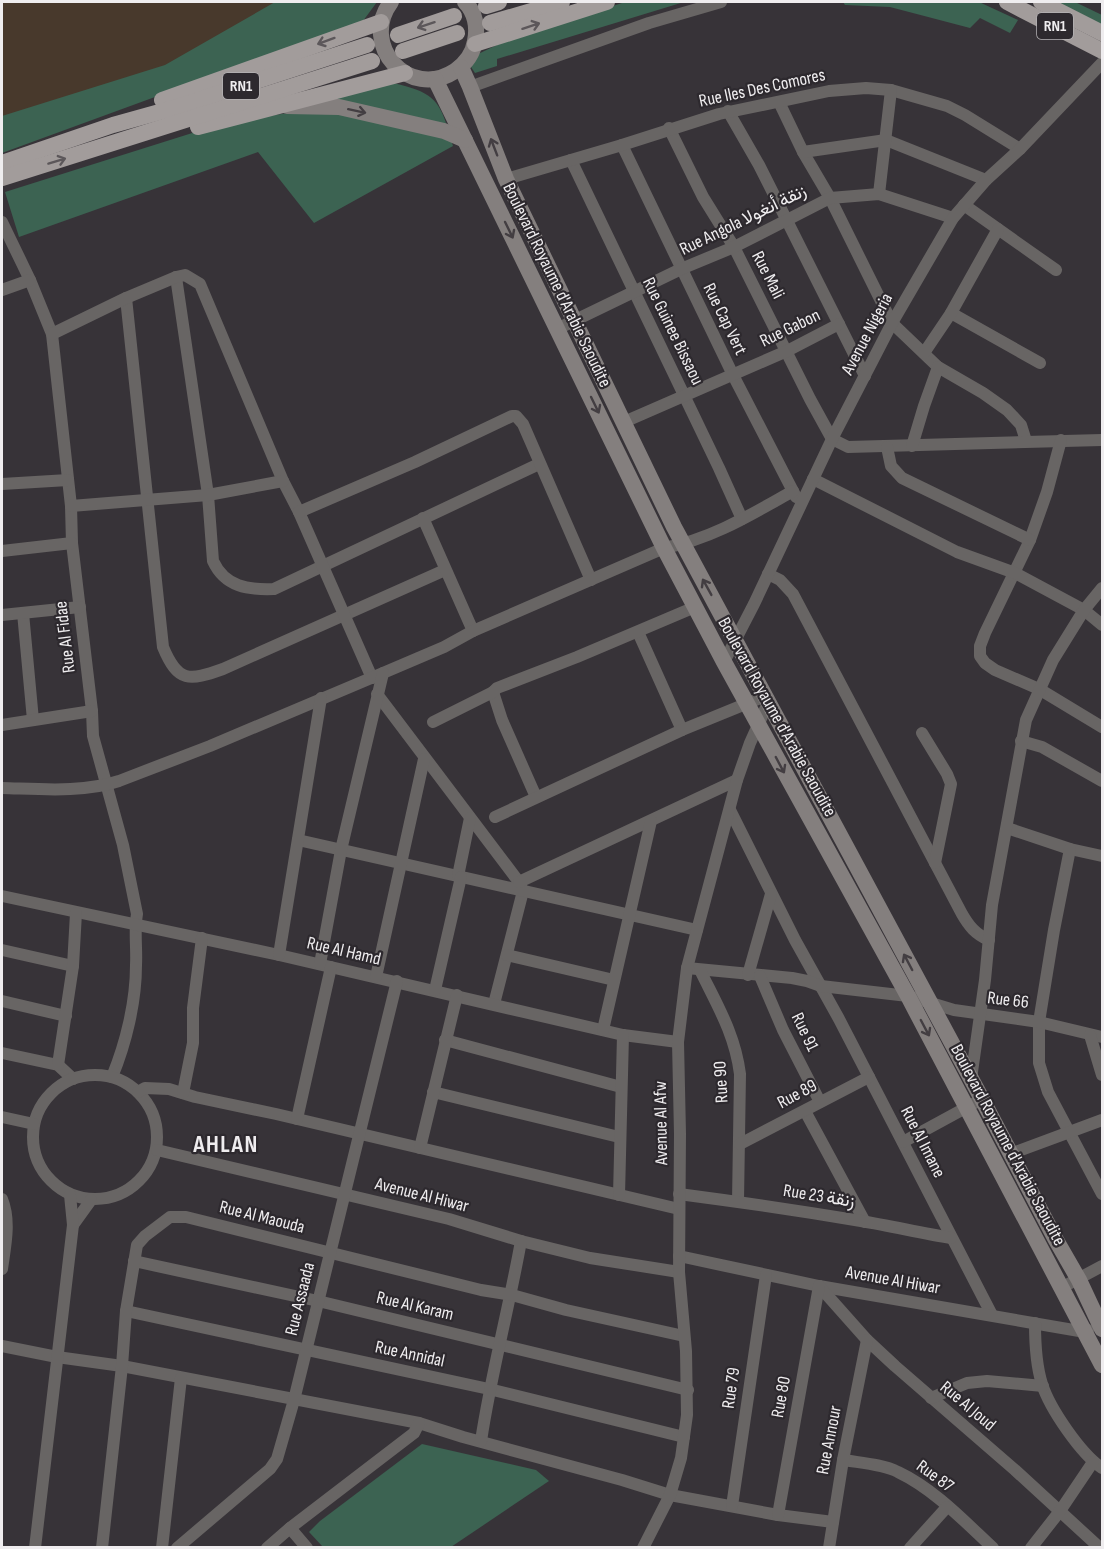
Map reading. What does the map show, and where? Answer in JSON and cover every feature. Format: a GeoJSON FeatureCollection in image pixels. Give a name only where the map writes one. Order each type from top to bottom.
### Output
{"type":"FeatureCollection","features":[{"type":"Feature","properties":{"kind":"highway"},"geometry":{"type":"LineString","coordinates":[[490,23],[562,2]]}},
{"type":"Feature","properties":{"kind":"highway"},"geometry":{"type":"LineString","coordinates":[[475,44],[607,2]]}},
{"type":"Feature","properties":{"kind":"highway","name":"RN1"},"geometry":{"type":"LineString","coordinates":[[1007,2],[1102,51]]}},
{"type":"Feature","properties":{"kind":"highway","name":"RN1"},"geometry":{"type":"LineString","coordinates":[[1041,2],[1102,33]]}},
{"type":"Feature","properties":{"kind":"highway"},"geometry":{"type":"LineString","coordinates":[[454,16],[400,43],[457,33]]}},
{"type":"Feature","properties":{"kind":"highway"},"geometry":{"type":"LineString","coordinates":[[113,125],[141,108],[381,22]]}},
{"type":"Feature","properties":{"kind":"highway","name":"RN1"},"geometry":{"type":"LineString","coordinates":[[2,163],[113,125],[370,53],[127,139],[2,178]]}},
{"type":"Feature","properties":{"kind":"highway"},"geometry":{"type":"LineString","coordinates":[[127,139],[165,136],[405,74]]}},
{"type":"Feature","properties":{"kind":"main road"},"geometry":{"type":"LineString","coordinates":[[391,2],[381,22],[381,37],[385,52],[393,64],[405,74],[420,79],[435,79],[449,75],[467,60],[475,44],[476,30],[474,17],[465,2]]}},
{"type":"Feature","properties":{"kind":"main road","name":"Boulevard Royaume d'Arabie Saoudite"},"geometry":{"type":"LineString","coordinates":[[461,67],[506,179],[683,544],[1079,1280],[1096,1329],[1102,1365]]}},
{"type":"Feature","properties":{"kind":"main road","name":"Boulevard Royaume d'Arabie Saoudite"},"geometry":{"type":"LineString","coordinates":[[435,79],[664,548],[724,662],[908,996],[1061,1288],[1096,1329]]}},
{"type":"Feature","properties":{"kind":"main road"},"geometry":{"type":"LineString","coordinates":[[278,106],[339,107],[444,131],[465,140]]}},
{"type":"Feature","properties":{"kind":"street"},"geometry":{"type":"LineString","coordinates":[[470,87],[638,27],[721,2]]}},
{"type":"Feature","properties":{"kind":"street","name":"Avenue Nigeria"},"geometry":{"type":"LineString","coordinates":[[724,662],[832,439],[892,323],[953,218],[986,180],[1020,149],[1102,63]]}},
{"type":"Feature","properties":{"kind":"street","name":"Rue Iles Des Comores"},"geometry":{"type":"LineString","coordinates":[[506,179],[728,111],[829,91],[866,88],[891,90],[946,106],[1020,149]]}},
{"type":"Feature","properties":{"kind":"street"},"geometry":{"type":"LineString","coordinates":[[879,194],[891,90]]}},
{"type":"Feature","properties":{"kind":"street"},"geometry":{"type":"LineString","coordinates":[[779,102],[892,323],[938,368],[983,393],[1007,410],[1021,425],[1026,441]]}},
{"type":"Feature","properties":{"kind":"street"},"geometry":{"type":"LineString","coordinates":[[728,111],[759,165],[866,376]]}},
{"type":"Feature","properties":{"kind":"street","name":"Rue Mali"},"geometry":{"type":"LineString","coordinates":[[669,128],[704,197],[734,247],[832,439]]}},
{"type":"Feature","properties":{"kind":"street"},"geometry":{"type":"LineString","coordinates":[[803,152],[886,140],[986,180]]}},
{"type":"Feature","properties":{"kind":"street","name":"Rue Cap Vert"},"geometry":{"type":"LineString","coordinates":[[622,145],[733,375],[800,506]]}},
{"type":"Feature","properties":{"kind":"street","name":"Rue Guinee Bissaou"},"geometry":{"type":"LineString","coordinates":[[571,160],[742,519]]}},
{"type":"Feature","properties":{"kind":"street","name":"Rue Angola زنقة أنغولا"},"geometry":{"type":"LineString","coordinates":[[557,329],[681,269],[734,247],[830,198],[879,194],[953,218]]}},
{"type":"Feature","properties":{"kind":"street"},"geometry":{"type":"LineString","coordinates":[[964,205],[1056,270]]}},
{"type":"Feature","properties":{"kind":"street","name":"Rue Al Fidae"},"geometry":{"type":"LineString","coordinates":[[3,228],[30,280],[52,334],[72,507],[72,543],[93,736],[137,914],[135,923],[136,967],[129,1017],[122,1053],[112,1077]]}},
{"type":"Feature","properties":{"kind":"street"},"geometry":{"type":"LineString","coordinates":[[924,353],[951,313],[998,229]]}},
{"type":"Feature","properties":{"kind":"street"},"geometry":{"type":"LineString","coordinates":[[52,334],[126,298],[176,277],[185,275],[200,284],[283,481],[344,615],[377,675],[378,694],[341,850],[326,966],[297,1119]]}},
{"type":"Feature","properties":{"kind":"street"},"geometry":{"type":"LineString","coordinates":[[176,277],[208,495],[213,561],[226,580],[253,590],[274,589],[539,464]]}},
{"type":"Feature","properties":{"kind":"street"},"geometry":{"type":"LineString","coordinates":[[2,290],[30,280]]}},
{"type":"Feature","properties":{"kind":"street"},"geometry":{"type":"LineString","coordinates":[[126,298],[163,647],[170,664],[178,673],[199,678],[223,669],[445,570]]}},
{"type":"Feature","properties":{"kind":"street"},"geometry":{"type":"LineString","coordinates":[[951,313],[1040,363]]}},
{"type":"Feature","properties":{"kind":"street","name":"Rue Gabon"},"geometry":{"type":"LineString","coordinates":[[624,422],[787,351],[839,324]]}},
{"type":"Feature","properties":{"kind":"street"},"geometry":{"type":"LineString","coordinates":[[912,446],[938,368]]}},
{"type":"Feature","properties":{"kind":"street"},"geometry":{"type":"LineString","coordinates":[[299,512],[415,462],[512,416],[518,417],[591,580]]}},
{"type":"Feature","properties":{"kind":"street"},"geometry":{"type":"LineString","coordinates":[[832,439],[848,447],[1102,440]]}},
{"type":"Feature","properties":{"kind":"street"},"geometry":{"type":"LineString","coordinates":[[1061,440],[1047,492],[1030,540],[985,633],[980,646],[980,656],[995,670],[1039,689],[1102,727]]}},
{"type":"Feature","properties":{"kind":"street"},"geometry":{"type":"LineString","coordinates":[[887,447],[893,470],[902,478],[1030,540]]}},
{"type":"Feature","properties":{"kind":"street"},"geometry":{"type":"LineString","coordinates":[[813,479],[957,552],[1015,573],[1084,610],[1102,625]]}},
{"type":"Feature","properties":{"kind":"street"},"geometry":{"type":"LineString","coordinates":[[2,484],[68,480]]}},
{"type":"Feature","properties":{"kind":"street"},"geometry":{"type":"LineString","coordinates":[[72,507],[208,495],[283,481]]}},
{"type":"Feature","properties":{"kind":"street"},"geometry":{"type":"LineString","coordinates":[[2,788],[61,789],[106,785],[210,747],[444,647],[472,631],[664,548],[711,535],[793,491]]}},
{"type":"Feature","properties":{"kind":"street"},"geometry":{"type":"LineString","coordinates":[[423,518],[472,631]]}},
{"type":"Feature","properties":{"kind":"street"},"geometry":{"type":"LineString","coordinates":[[2,551],[72,543]]}},
{"type":"Feature","properties":{"kind":"street"},"geometry":{"type":"LineString","coordinates":[[768,574],[786,585],[797,600],[970,927],[989,940]]}},
{"type":"Feature","properties":{"kind":"street"},"geometry":{"type":"LineString","coordinates":[[971,1079],[992,905],[1026,720],[1053,660],[1084,610],[1102,588]]}},
{"type":"Feature","properties":{"kind":"street"},"geometry":{"type":"LineString","coordinates":[[2,615],[80,607]]}},
{"type":"Feature","properties":{"kind":"street"},"geometry":{"type":"LineString","coordinates":[[433,722],[497,688],[695,607]]}},
{"type":"Feature","properties":{"kind":"street"},"geometry":{"type":"LineString","coordinates":[[23,613],[33,720]]}},
{"type":"Feature","properties":{"kind":"street"},"geometry":{"type":"LineString","coordinates":[[638,632],[682,730]]}},
{"type":"Feature","properties":{"kind":"street"},"geometry":{"type":"LineString","coordinates":[[493,692],[502,720],[536,797]]}},
{"type":"Feature","properties":{"kind":"street"},"geometry":{"type":"LineString","coordinates":[[378,694],[521,887],[494,1004]]}},
{"type":"Feature","properties":{"kind":"street"},"geometry":{"type":"LineString","coordinates":[[279,955],[321,698]]}},
{"type":"Feature","properties":{"kind":"street"},"geometry":{"type":"LineString","coordinates":[[495,817],[682,730],[747,704],[767,699]]}},
{"type":"Feature","properties":{"kind":"street","name":"Avenue Al Afw"},"geometry":{"type":"LineString","coordinates":[[643,1548],[670,1495],[684,1437],[688,1390],[679,1272],[678,1042],[694,969],[697,930],[738,780],[767,699]]}},
{"type":"Feature","properties":{"kind":"street"},"geometry":{"type":"LineString","coordinates":[[2,725],[92,711]]}},
{"type":"Feature","properties":{"kind":"street"},"geometry":{"type":"LineString","coordinates":[[922,734],[951,784],[935,863]]}},
{"type":"Feature","properties":{"kind":"street"},"geometry":{"type":"LineString","coordinates":[[1021,741],[1042,747],[1102,781]]}},
{"type":"Feature","properties":{"kind":"street"},"geometry":{"type":"LineString","coordinates":[[376,977],[424,759]]}},
{"type":"Feature","properties":{"kind":"street"},"geometry":{"type":"LineString","coordinates":[[521,887],[738,780]]}},
{"type":"Feature","properties":{"kind":"street","name":"Rue Al Imane"},"geometry":{"type":"LineString","coordinates":[[730,810],[771,894],[992,1315]]}},
{"type":"Feature","properties":{"kind":"street"},"geometry":{"type":"LineString","coordinates":[[435,990],[460,877],[470,818]]}},
{"type":"Feature","properties":{"kind":"street"},"geometry":{"type":"LineString","coordinates":[[603,1030],[651,821]]}},
{"type":"Feature","properties":{"kind":"street"},"geometry":{"type":"LineString","coordinates":[[1007,828],[1070,849],[1102,856]]}},
{"type":"Feature","properties":{"kind":"street"},"geometry":{"type":"LineString","coordinates":[[298,840],[460,877],[521,887],[697,930]]}},
{"type":"Feature","properties":{"kind":"street"},"geometry":{"type":"LineString","coordinates":[[1070,849],[1039,1022],[1039,1063],[1048,1092],[1102,1194]]}},
{"type":"Feature","properties":{"kind":"street"},"geometry":{"type":"LineString","coordinates":[[754,975],[771,894]]}},
{"type":"Feature","properties":{"kind":"street","name":"Rue Al Hamd"},"geometry":{"type":"LineString","coordinates":[[2,896],[397,981],[623,1035],[678,1042]]}},
{"type":"Feature","properties":{"kind":"street"},"geometry":{"type":"LineString","coordinates":[[58,1065],[74,966],[76,913]]}},
{"type":"Feature","properties":{"kind":"street"},"geometry":{"type":"LineString","coordinates":[[183,1093],[193,1043],[193,1008],[202,938]]}},
{"type":"Feature","properties":{"kind":"street"},"geometry":{"type":"LineString","coordinates":[[2,950],[74,966]]}},
{"type":"Feature","properties":{"kind":"street"},"geometry":{"type":"LineString","coordinates":[[507,955],[614,980]]}},
{"type":"Feature","properties":{"kind":"street"},"geometry":{"type":"LineString","coordinates":[[694,969],[792,978],[821,986],[908,996]]}},
{"type":"Feature","properties":{"kind":"street","name":"Rue 90"},"geometry":{"type":"LineString","coordinates":[[694,969],[736,1045],[740,1074],[738,1201]]}},
{"type":"Feature","properties":{"kind":"street","name":"Rue 91"},"geometry":{"type":"LineString","coordinates":[[754,975],[820,1102]]}},
{"type":"Feature","properties":{"kind":"street","name":"Rue Assaada"},"geometry":{"type":"LineString","coordinates":[[177,1548],[270,1469],[277,1459],[294,1400],[397,981]]}},
{"type":"Feature","properties":{"kind":"street"},"geometry":{"type":"LineString","coordinates":[[420,1148],[457,995]]}},
{"type":"Feature","properties":{"kind":"street","name":"Rue 66"},"geometry":{"type":"LineString","coordinates":[[908,996],[980,1014],[1039,1022],[1102,1038]]}},
{"type":"Feature","properties":{"kind":"street"},"geometry":{"type":"LineString","coordinates":[[2,1001],[66,1016]]}},
{"type":"Feature","properties":{"kind":"street"},"geometry":{"type":"LineString","coordinates":[[619,1195],[623,1035]]}},
{"type":"Feature","properties":{"kind":"street"},"geometry":{"type":"LineString","coordinates":[[1090,1035],[1102,1075]]}},
{"type":"Feature","properties":{"kind":"street"},"geometry":{"type":"LineString","coordinates":[[445,1040],[621,1087]]}},
{"type":"Feature","properties":{"kind":"street"},"geometry":{"type":"LineString","coordinates":[[2,1053],[58,1065],[73,1079]]}},
{"type":"Feature","properties":{"kind":"street","name":"Rue Al Fidae"},"geometry":{"type":"LineString","coordinates":[[122,1053],[133,1088]]}},
{"type":"Feature","properties":{"kind":"street"},"geometry":{"type":"LineString","coordinates":[[92,1075],[112,1077],[133,1088],[148,1104],[155,1118],[158,1134],[157,1150],[147,1173],[138,1183],[117,1196],[92,1200],[70,1195],[56,1186],[40,1166],[33,1142],[34,1124],[48,1096],[59,1086],[73,1079],[92,1075]]}},
{"type":"Feature","properties":{"kind":"street","name":"Rue 89"},"geometry":{"type":"LineString","coordinates":[[740,1144],[869,1077]]}},
{"type":"Feature","properties":{"kind":"street"},"geometry":{"type":"LineString","coordinates":[[133,1088],[154,1088],[183,1093],[679,1209]]}},
{"type":"Feature","properties":{"kind":"street"},"geometry":{"type":"LineString","coordinates":[[433,1092],[619,1137]]}},
{"type":"Feature","properties":{"kind":"street"},"geometry":{"type":"LineString","coordinates":[[903,1142],[982,1099]]}},
{"type":"Feature","properties":{"kind":"street"},"geometry":{"type":"LineString","coordinates":[[805,1111],[865,1222]]}},
{"type":"Feature","properties":{"kind":"street"},"geometry":{"type":"LineString","coordinates":[[2,1117],[34,1124]]}},
{"type":"Feature","properties":{"kind":"street"},"geometry":{"type":"LineString","coordinates":[[1010,1154],[1102,1120]]}},
{"type":"Feature","properties":{"kind":"street","name":"Avenue Al Hiwar"},"geometry":{"type":"LineString","coordinates":[[157,1150],[449,1220],[590,1258],[679,1272]]}},
{"type":"Feature","properties":{"kind":"street","name":"Rue 23 زنقة"},"geometry":{"type":"LineString","coordinates":[[679,1194],[738,1201],[951,1238]]}},
{"type":"Feature","properties":{"kind":"street"},"geometry":{"type":"LineString","coordinates":[[35,1548],[73,1225],[70,1195]]}},
{"type":"Feature","properties":{"kind":"street"},"geometry":{"type":"LineString","coordinates":[[2,1199],[6,1216],[2,1269]]}},
{"type":"Feature","properties":{"kind":"street"},"geometry":{"type":"LineString","coordinates":[[73,1225],[92,1200]]}},
{"type":"Feature","properties":{"kind":"street","name":"Rue Al Maouda"},"geometry":{"type":"LineString","coordinates":[[102,1548],[126,1311],[137,1245],[170,1217],[178,1216],[481,1290],[512,1294],[566,1310],[684,1336]]}},
{"type":"Feature","properties":{"kind":"street"},"geometry":{"type":"LineString","coordinates":[[481,1441],[489,1389],[512,1294],[521,1241]]}},
{"type":"Feature","properties":{"kind":"street","name":"Avenue Al Hiwar"},"geometry":{"type":"LineString","coordinates":[[680,1256],[819,1286],[1035,1323],[1096,1329]]}},
{"type":"Feature","properties":{"kind":"street","name":"Rue Al Karam"},"geometry":{"type":"LineString","coordinates":[[134,1262],[318,1301],[688,1390]]}},
{"type":"Feature","properties":{"kind":"street"},"geometry":{"type":"LineString","coordinates":[[1061,1288],[1102,1266]]}},
{"type":"Feature","properties":{"kind":"street","name":"Rue 79"},"geometry":{"type":"LineString","coordinates":[[732,1506],[766,1275]]}},
{"type":"Feature","properties":{"kind":"street","name":"Rue Al Joud"},"geometry":{"type":"LineString","coordinates":[[819,1286],[867,1340],[1100,1548]]}},
{"type":"Feature","properties":{"kind":"street","name":"Rue 80"},"geometry":{"type":"LineString","coordinates":[[778,1515],[819,1286]]}},
{"type":"Feature","properties":{"kind":"street","name":"Rue Annidal"},"geometry":{"type":"LineString","coordinates":[[126,1311],[489,1389],[684,1437]]}},
{"type":"Feature","properties":{"kind":"street"},"geometry":{"type":"LineString","coordinates":[[1031,1548],[1098,1465],[1070,1434],[1042,1386],[1035,1346],[1035,1323]]}},
{"type":"Feature","properties":{"kind":"street","name":"Rue Annour"},"geometry":{"type":"LineString","coordinates":[[829,1548],[843,1460],[867,1340]]}},
{"type":"Feature","properties":{"kind":"street"},"geometry":{"type":"LineString","coordinates":[[2,1346],[57,1357],[122,1366],[420,1423],[670,1495],[778,1515],[833,1522]]}},
{"type":"Feature","properties":{"kind":"street"},"geometry":{"type":"LineString","coordinates":[[162,1548],[181,1378]]}},
{"type":"Feature","properties":{"kind":"street"},"geometry":{"type":"LineString","coordinates":[[931,1398],[967,1383],[987,1381],[1042,1386]]}},
{"type":"Feature","properties":{"kind":"street"},"geometry":{"type":"LineString","coordinates":[[267,1548],[414,1433],[420,1423]]}},
{"type":"Feature","properties":{"kind":"street","name":"Rue 87"},"geometry":{"type":"LineString","coordinates":[[843,1460],[897,1471],[923,1487],[986,1545]]}},
{"type":"Feature","properties":{"kind":"street"},"geometry":{"type":"LineString","coordinates":[[910,1548],[947,1507]]}},
{"type":"Feature","properties":{"kind":"street"},"geometry":{"type":"LineString","coordinates":[[290,1528],[307,1548]]}},
{"type":"Feature","properties":{"kind":"shaded area"},"geometry":{"type":"Polygon","coordinates":[[[2,2],[323,2],[278,30],[2,118],[2,2]]]}},
{"type":"Feature","properties":{"kind":"green space"},"geometry":{"type":"Polygon","coordinates":[[[275,2],[377,2],[363,21],[2,153],[2,116],[165,65],[275,2]]]}},
{"type":"Feature","properties":{"kind":"green space"},"geometry":{"type":"Polygon","coordinates":[[[625,2],[684,2],[497,59],[497,66],[475,73],[471,67],[476,55],[501,43],[625,2]]]}},
{"type":"Feature","properties":{"kind":"green space"},"geometry":{"type":"Polygon","coordinates":[[[843,2],[979,2],[1018,20],[1010,33],[980,18],[970,28],[890,7],[845,5],[843,2]]]}},
{"type":"Feature","properties":{"kind":"green space"},"geometry":{"type":"Polygon","coordinates":[[[1057,2],[1075,2],[1102,15],[1102,25],[1057,2]]]}},
{"type":"Feature","properties":{"kind":"green space"},"geometry":{"type":"Polygon","coordinates":[[[389,82],[417,90],[434,100],[440,108],[453,146],[314,223],[258,152],[19,237],[5,192],[224,123],[288,113],[389,82]]]}},
{"type":"Feature","properties":{"kind":"green space"},"geometry":{"type":"Polygon","coordinates":[[[422,1444],[536,1470],[549,1481],[451,1547],[323,1547],[309,1532],[320,1521],[422,1444]]]}},
{"type":"Feature","properties":{"kind":"district","name":"AHLAN"},"geometry":{"type":"Point","coordinates":[226,1144]}}]}
